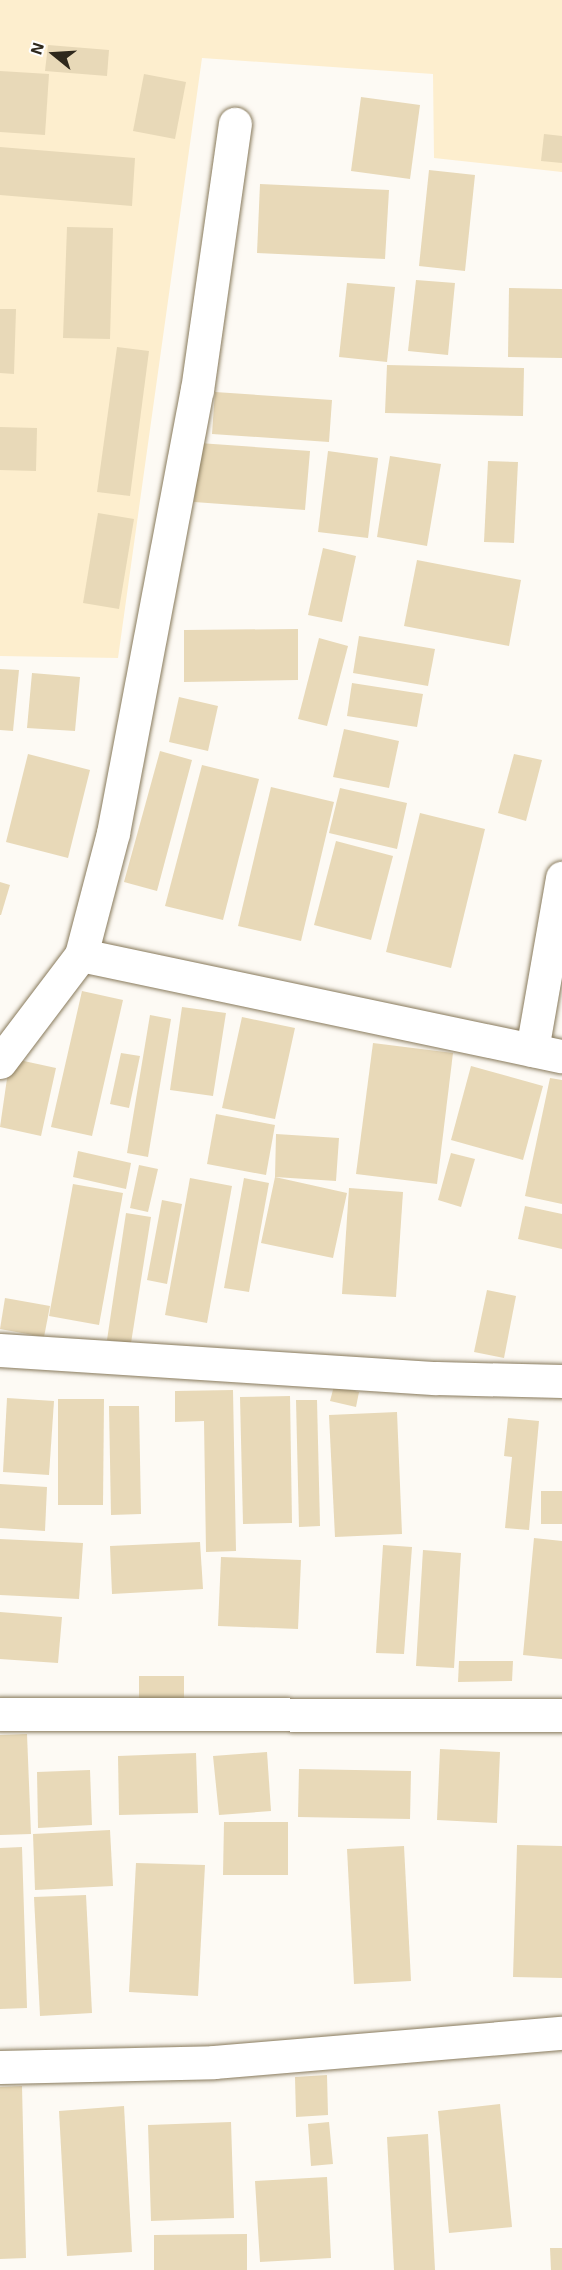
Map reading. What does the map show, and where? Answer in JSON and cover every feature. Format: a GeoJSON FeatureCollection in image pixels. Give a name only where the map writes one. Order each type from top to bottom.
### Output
{"type":"FeatureCollection","features":[{"type":"Feature","properties":{"kind":"street"},"geometry":{"type":"LineString","coordinates":[[0,1062],[81,955],[113,833],[195,402],[236,124]]}},
{"type":"Feature","properties":{"kind":"street"},"geometry":{"type":"LineString","coordinates":[[81,955],[547,1053],[562,878]]}},
{"type":"Feature","properties":{"kind":"street"},"geometry":{"type":"LineString","coordinates":[[0,1350],[436,1378],[562,1381]]}},
{"type":"Feature","properties":{"kind":"street"},"geometry":{"type":"LineString","coordinates":[[0,1714],[562,1715]]}},
{"type":"Feature","properties":{"kind":"street"},"geometry":{"type":"LineString","coordinates":[[0,2067],[214,2062],[562,2033]]}},
{"type":"Feature","properties":{"kind":"shaded area"},"geometry":{"type":"Polygon","coordinates":[[[0,0],[562,0],[562,172],[434,158],[433,74],[202,58],[118,658],[0,656],[0,0]]]}},
{"type":"Feature","properties":{"kind":"building"},"geometry":{"type":"Polygon","coordinates":[[[48,45],[109,50],[107,76],[45,71],[48,45]]]}},
{"type":"Feature","properties":{"kind":"building"},"geometry":{"type":"Polygon","coordinates":[[[0,71],[49,74],[45,135],[0,132],[0,71]]]}},
{"type":"Feature","properties":{"kind":"building"},"geometry":{"type":"Polygon","coordinates":[[[144,74],[186,82],[175,139],[133,131],[144,74]]]}},
{"type":"Feature","properties":{"kind":"building"},"geometry":{"type":"Polygon","coordinates":[[[361,97],[420,105],[410,179],[351,171],[361,97]]]}},
{"type":"Feature","properties":{"kind":"building"},"geometry":{"type":"Polygon","coordinates":[[[544,134],[562,136],[562,163],[541,161],[544,134]]]}},
{"type":"Feature","properties":{"kind":"building"},"geometry":{"type":"Polygon","coordinates":[[[0,147],[135,158],[132,206],[0,195],[0,147]]]}},
{"type":"Feature","properties":{"kind":"building"},"geometry":{"type":"Polygon","coordinates":[[[429,170],[475,175],[465,271],[419,266],[429,170]]]}},
{"type":"Feature","properties":{"kind":"building"},"geometry":{"type":"Polygon","coordinates":[[[260,184],[389,190],[385,259],[257,253],[260,184]]]}},
{"type":"Feature","properties":{"kind":"building"},"geometry":{"type":"Polygon","coordinates":[[[67,227],[113,228],[110,339],[63,338],[67,227]]]}},
{"type":"Feature","properties":{"kind":"building"},"geometry":{"type":"Polygon","coordinates":[[[416,280],[455,283],[448,355],[408,351],[416,280]]]}},
{"type":"Feature","properties":{"kind":"building"},"geometry":{"type":"Polygon","coordinates":[[[347,283],[395,287],[387,362],[339,357],[347,283]]]}},
{"type":"Feature","properties":{"kind":"building"},"geometry":{"type":"Polygon","coordinates":[[[509,288],[562,289],[562,358],[508,357],[509,288]]]}},
{"type":"Feature","properties":{"kind":"building"},"geometry":{"type":"Polygon","coordinates":[[[0,309],[16,309],[14,374],[0,373],[0,309]]]}},
{"type":"Feature","properties":{"kind":"building"},"geometry":{"type":"Polygon","coordinates":[[[117,347],[149,351],[130,496],[97,492],[117,347]]]}},
{"type":"Feature","properties":{"kind":"building"},"geometry":{"type":"Polygon","coordinates":[[[387,365],[524,368],[523,416],[385,413],[387,365]]]}},
{"type":"Feature","properties":{"kind":"building"},"geometry":{"type":"Polygon","coordinates":[[[215,392],[332,400],[329,442],[212,434],[215,392]]]}},
{"type":"Feature","properties":{"kind":"building"},"geometry":{"type":"Polygon","coordinates":[[[0,427],[37,428],[36,471],[0,470],[0,427]]]}},
{"type":"Feature","properties":{"kind":"building"},"geometry":{"type":"Polygon","coordinates":[[[199,443],[310,451],[305,510],[194,502],[199,443]]]}},
{"type":"Feature","properties":{"kind":"building"},"geometry":{"type":"Polygon","coordinates":[[[328,451],[378,458],[368,538],[318,532],[328,451]]]}},
{"type":"Feature","properties":{"kind":"building"},"geometry":{"type":"Polygon","coordinates":[[[390,456],[441,464],[427,546],[377,537],[390,456]]]}},
{"type":"Feature","properties":{"kind":"building"},"geometry":{"type":"Polygon","coordinates":[[[488,461],[518,462],[514,543],[484,542],[488,461]]]}},
{"type":"Feature","properties":{"kind":"building"},"geometry":{"type":"Polygon","coordinates":[[[98,513],[134,519],[119,609],[83,603],[98,513]]]}},
{"type":"Feature","properties":{"kind":"building"},"geometry":{"type":"Polygon","coordinates":[[[323,548],[356,556],[342,622],[308,615],[323,548]]]}},
{"type":"Feature","properties":{"kind":"building"},"geometry":{"type":"Polygon","coordinates":[[[417,560],[521,580],[509,646],[404,626],[417,560]]]}},
{"type":"Feature","properties":{"kind":"building"},"geometry":{"type":"Polygon","coordinates":[[[298,629],[298,680],[184,682],[184,630],[298,629]]]}},
{"type":"Feature","properties":{"kind":"building"},"geometry":{"type":"Polygon","coordinates":[[[359,636],[435,649],[428,686],[353,673],[359,636]]]}},
{"type":"Feature","properties":{"kind":"building"},"geometry":{"type":"Polygon","coordinates":[[[319,638],[348,646],[327,726],[298,719],[319,638]]]}},
{"type":"Feature","properties":{"kind":"building"},"geometry":{"type":"Polygon","coordinates":[[[0,669],[19,670],[13,731],[0,730],[0,669]]]}},
{"type":"Feature","properties":{"kind":"building"},"geometry":{"type":"Polygon","coordinates":[[[32,673],[80,677],[75,731],[27,728],[32,673]]]}},
{"type":"Feature","properties":{"kind":"building"},"geometry":{"type":"Polygon","coordinates":[[[352,683],[423,694],[417,727],[347,716],[352,683]]]}},
{"type":"Feature","properties":{"kind":"building"},"geometry":{"type":"Polygon","coordinates":[[[179,697],[218,706],[208,751],[169,742],[179,697]]]}},
{"type":"Feature","properties":{"kind":"building"},"geometry":{"type":"Polygon","coordinates":[[[344,729],[399,741],[389,788],[333,777],[344,729]]]}},
{"type":"Feature","properties":{"kind":"building"},"geometry":{"type":"Polygon","coordinates":[[[160,751],[192,760],[157,891],[124,882],[160,751]]]}},
{"type":"Feature","properties":{"kind":"building"},"geometry":{"type":"Polygon","coordinates":[[[28,754],[90,770],[68,858],[6,842],[28,754]]]}},
{"type":"Feature","properties":{"kind":"building"},"geometry":{"type":"Polygon","coordinates":[[[514,754],[542,760],[526,821],[498,813],[514,754]]]}},
{"type":"Feature","properties":{"kind":"building"},"geometry":{"type":"Polygon","coordinates":[[[202,765],[259,779],[223,920],[165,906],[202,765]]]}},
{"type":"Feature","properties":{"kind":"building"},"geometry":{"type":"Polygon","coordinates":[[[271,787],[334,802],[301,941],[238,926],[271,787]]]}},
{"type":"Feature","properties":{"kind":"building"},"geometry":{"type":"Polygon","coordinates":[[[340,788],[407,803],[397,849],[329,833],[340,788]]]}},
{"type":"Feature","properties":{"kind":"building"},"geometry":{"type":"Polygon","coordinates":[[[420,813],[485,829],[451,968],[386,952],[420,813]]]}},
{"type":"Feature","properties":{"kind":"building"},"geometry":{"type":"Polygon","coordinates":[[[336,841],[393,856],[371,940],[314,925],[336,841]]]}},
{"type":"Feature","properties":{"kind":"building"},"geometry":{"type":"Polygon","coordinates":[[[0,882],[10,885],[1,915],[0,915],[0,882]]]}},
{"type":"Feature","properties":{"kind":"building"},"geometry":{"type":"Polygon","coordinates":[[[82,991],[123,1000],[92,1136],[51,1127],[82,991]]]}},
{"type":"Feature","properties":{"kind":"building"},"geometry":{"type":"Polygon","coordinates":[[[182,1007],[226,1013],[213,1096],[170,1090],[182,1007]]]}},
{"type":"Feature","properties":{"kind":"building"},"geometry":{"type":"Polygon","coordinates":[[[150,1015],[171,1019],[148,1157],[127,1153],[150,1015]]]}},
{"type":"Feature","properties":{"kind":"building"},"geometry":{"type":"Polygon","coordinates":[[[242,1017],[295,1028],[275,1119],[222,1108],[242,1017]]]}},
{"type":"Feature","properties":{"kind":"building"},"geometry":{"type":"Polygon","coordinates":[[[373,1043],[453,1053],[437,1184],[356,1174],[373,1043]]]}},
{"type":"Feature","properties":{"kind":"building"},"geometry":{"type":"Polygon","coordinates":[[[121,1053],[140,1056],[129,1108],[110,1104],[121,1053]]]}},
{"type":"Feature","properties":{"kind":"building"},"geometry":{"type":"Polygon","coordinates":[[[10,1058],[56,1068],[41,1136],[0,1127],[10,1058]]]}},
{"type":"Feature","properties":{"kind":"building"},"geometry":{"type":"Polygon","coordinates":[[[471,1066],[543,1086],[523,1160],[451,1140],[471,1066]]]}},
{"type":"Feature","properties":{"kind":"building"},"geometry":{"type":"Polygon","coordinates":[[[550,1078],[562,1080],[562,1204],[525,1196],[550,1078]]]}},
{"type":"Feature","properties":{"kind":"building"},"geometry":{"type":"Polygon","coordinates":[[[216,1114],[275,1125],[266,1175],[207,1164],[216,1114]]]}},
{"type":"Feature","properties":{"kind":"building"},"geometry":{"type":"Polygon","coordinates":[[[276,1134],[339,1138],[336,1181],[275,1177],[276,1134]]]}},
{"type":"Feature","properties":{"kind":"building"},"geometry":{"type":"Polygon","coordinates":[[[78,1151],[131,1163],[126,1189],[73,1177],[78,1151]]]}},
{"type":"Feature","properties":{"kind":"building"},"geometry":{"type":"Polygon","coordinates":[[[451,1153],[475,1159],[461,1207],[438,1200],[451,1153]]]}},
{"type":"Feature","properties":{"kind":"building"},"geometry":{"type":"Polygon","coordinates":[[[139,1165],[158,1169],[148,1212],[130,1208],[139,1165]]]}},
{"type":"Feature","properties":{"kind":"building"},"geometry":{"type":"Polygon","coordinates":[[[275,1177],[347,1193],[333,1258],[261,1243],[275,1177]]]}},
{"type":"Feature","properties":{"kind":"building"},"geometry":{"type":"Polygon","coordinates":[[[190,1178],[232,1186],[207,1323],[165,1315],[190,1178]]]}},
{"type":"Feature","properties":{"kind":"building"},"geometry":{"type":"Polygon","coordinates":[[[244,1178],[269,1183],[249,1292],[224,1288],[244,1178]]]}},
{"type":"Feature","properties":{"kind":"building"},"geometry":{"type":"Polygon","coordinates":[[[73,1184],[123,1193],[99,1325],[49,1316],[73,1184]]]}},
{"type":"Feature","properties":{"kind":"building"},"geometry":{"type":"Polygon","coordinates":[[[349,1188],[403,1192],[396,1297],[342,1294],[349,1188]]]}},
{"type":"Feature","properties":{"kind":"building"},"geometry":{"type":"Polygon","coordinates":[[[162,1200],[182,1204],[167,1284],[147,1280],[162,1200]]]}},
{"type":"Feature","properties":{"kind":"building"},"geometry":{"type":"Polygon","coordinates":[[[525,1206],[562,1214],[562,1249],[518,1239],[525,1206]]]}},
{"type":"Feature","properties":{"kind":"building"},"geometry":{"type":"Polygon","coordinates":[[[126,1213],[151,1217],[131,1343],[107,1340],[126,1213]]]}},
{"type":"Feature","properties":{"kind":"building"},"geometry":{"type":"Polygon","coordinates":[[[487,1290],[516,1296],[504,1358],[474,1352],[487,1290]]]}},
{"type":"Feature","properties":{"kind":"building"},"geometry":{"type":"Polygon","coordinates":[[[5,1298],[50,1306],[44,1337],[0,1329],[5,1298]]]}},
{"type":"Feature","properties":{"kind":"building"},"geometry":{"type":"Polygon","coordinates":[[[334,1386],[359,1392],[356,1407],[330,1401],[334,1386]]]}},
{"type":"Feature","properties":{"kind":"building"},"geometry":{"type":"Polygon","coordinates":[[[233,1390],[236,1551],[206,1552],[204,1421],[175,1422],[175,1391],[233,1390]]]}},
{"type":"Feature","properties":{"kind":"building"},"geometry":{"type":"Polygon","coordinates":[[[290,1396],[292,1523],[243,1524],[240,1397],[290,1396]]]}},
{"type":"Feature","properties":{"kind":"building"},"geometry":{"type":"Polygon","coordinates":[[[7,1398],[54,1401],[49,1475],[3,1472],[7,1398]]]}},
{"type":"Feature","properties":{"kind":"building"},"geometry":{"type":"Polygon","coordinates":[[[58,1399],[104,1399],[103,1505],[58,1505],[58,1399]]]}},
{"type":"Feature","properties":{"kind":"building"},"geometry":{"type":"Polygon","coordinates":[[[296,1400],[317,1400],[320,1526],[299,1527],[296,1400]]]}},
{"type":"Feature","properties":{"kind":"building"},"geometry":{"type":"Polygon","coordinates":[[[109,1406],[139,1406],[141,1514],[111,1515],[109,1406]]]}},
{"type":"Feature","properties":{"kind":"building"},"geometry":{"type":"Polygon","coordinates":[[[397,1412],[402,1534],[335,1537],[329,1415],[397,1412]]]}},
{"type":"Feature","properties":{"kind":"building"},"geometry":{"type":"Polygon","coordinates":[[[508,1418],[539,1421],[529,1530],[505,1528],[512,1457],[504,1456],[508,1418]]]}},
{"type":"Feature","properties":{"kind":"building"},"geometry":{"type":"Polygon","coordinates":[[[0,1484],[47,1487],[45,1531],[0,1528],[0,1484]]]}},
{"type":"Feature","properties":{"kind":"building"},"geometry":{"type":"Polygon","coordinates":[[[541,1491],[562,1491],[562,1524],[541,1524],[541,1491]]]}},
{"type":"Feature","properties":{"kind":"building"},"geometry":{"type":"Polygon","coordinates":[[[534,1538],[562,1541],[562,1659],[523,1655],[534,1538]]]}},
{"type":"Feature","properties":{"kind":"building"},"geometry":{"type":"Polygon","coordinates":[[[0,1539],[83,1543],[79,1599],[0,1595],[0,1539]]]}},
{"type":"Feature","properties":{"kind":"building"},"geometry":{"type":"Polygon","coordinates":[[[200,1542],[203,1589],[112,1594],[110,1546],[200,1542]]]}},
{"type":"Feature","properties":{"kind":"building"},"geometry":{"type":"Polygon","coordinates":[[[383,1545],[412,1547],[404,1654],[376,1653],[383,1545]]]}},
{"type":"Feature","properties":{"kind":"building"},"geometry":{"type":"Polygon","coordinates":[[[423,1550],[461,1553],[454,1668],[416,1666],[423,1550]]]}},
{"type":"Feature","properties":{"kind":"building"},"geometry":{"type":"Polygon","coordinates":[[[221,1557],[301,1560],[298,1629],[218,1626],[221,1557]]]}},
{"type":"Feature","properties":{"kind":"building"},"geometry":{"type":"Polygon","coordinates":[[[0,1612],[62,1617],[58,1663],[0,1659],[0,1612]]]}},
{"type":"Feature","properties":{"kind":"building"},"geometry":{"type":"Polygon","coordinates":[[[459,1661],[513,1661],[512,1681],[458,1682],[459,1661]]]}},
{"type":"Feature","properties":{"kind":"building"},"geometry":{"type":"Polygon","coordinates":[[[139,1676],[184,1676],[184,1699],[139,1699],[139,1676]]]}},
{"type":"Feature","properties":{"kind":"building"},"geometry":{"type":"Polygon","coordinates":[[[27,1734],[31,1834],[0,1835],[0,1735],[27,1734]]]}},
{"type":"Feature","properties":{"kind":"building"},"geometry":{"type":"Polygon","coordinates":[[[440,1749],[500,1752],[497,1823],[437,1820],[440,1749]]]}},
{"type":"Feature","properties":{"kind":"building"},"geometry":{"type":"Polygon","coordinates":[[[267,1752],[271,1811],[219,1815],[213,1756],[267,1752]]]}},
{"type":"Feature","properties":{"kind":"building"},"geometry":{"type":"Polygon","coordinates":[[[196,1753],[198,1813],[119,1815],[118,1756],[196,1753]]]}},
{"type":"Feature","properties":{"kind":"building"},"geometry":{"type":"Polygon","coordinates":[[[299,1769],[411,1771],[410,1819],[298,1817],[299,1769]]]}},
{"type":"Feature","properties":{"kind":"building"},"geometry":{"type":"Polygon","coordinates":[[[90,1770],[92,1825],[38,1828],[37,1772],[90,1770]]]}},
{"type":"Feature","properties":{"kind":"building"},"geometry":{"type":"Polygon","coordinates":[[[224,1822],[288,1822],[288,1875],[223,1875],[224,1822]]]}},
{"type":"Feature","properties":{"kind":"building"},"geometry":{"type":"Polygon","coordinates":[[[110,1830],[113,1886],[35,1890],[33,1834],[110,1830]]]}},
{"type":"Feature","properties":{"kind":"building"},"geometry":{"type":"Polygon","coordinates":[[[517,1845],[562,1846],[562,1978],[513,1977],[517,1845]]]}},
{"type":"Feature","properties":{"kind":"building"},"geometry":{"type":"Polygon","coordinates":[[[404,1846],[411,1981],[354,1984],[347,1849],[404,1846]]]}},
{"type":"Feature","properties":{"kind":"building"},"geometry":{"type":"Polygon","coordinates":[[[22,1847],[27,2008],[0,2009],[0,1848],[22,1847]]]}},
{"type":"Feature","properties":{"kind":"building"},"geometry":{"type":"Polygon","coordinates":[[[136,1863],[205,1865],[198,1996],[129,1992],[136,1863]]]}},
{"type":"Feature","properties":{"kind":"building"},"geometry":{"type":"Polygon","coordinates":[[[86,1895],[92,2013],[40,2016],[34,1897],[86,1895]]]}},
{"type":"Feature","properties":{"kind":"building"},"geometry":{"type":"Polygon","coordinates":[[[327,2075],[328,2115],[296,2117],[295,2077],[327,2075]]]}},
{"type":"Feature","properties":{"kind":"building"},"geometry":{"type":"Polygon","coordinates":[[[22,2086],[26,2258],[0,2259],[0,2087],[22,2086]]]}},
{"type":"Feature","properties":{"kind":"building"},"geometry":{"type":"Polygon","coordinates":[[[500,2104],[512,2227],[449,2233],[438,2111],[500,2104]]]}},
{"type":"Feature","properties":{"kind":"building"},"geometry":{"type":"Polygon","coordinates":[[[124,2106],[132,2252],[67,2256],[59,2111],[124,2106]]]}},
{"type":"Feature","properties":{"kind":"building"},"geometry":{"type":"Polygon","coordinates":[[[231,2122],[234,2218],[151,2221],[148,2125],[231,2122]]]}},
{"type":"Feature","properties":{"kind":"building"},"geometry":{"type":"Polygon","coordinates":[[[329,2122],[333,2164],[311,2166],[308,2124],[329,2122]]]}},
{"type":"Feature","properties":{"kind":"building"},"geometry":{"type":"Polygon","coordinates":[[[428,2134],[435,2270],[394,2270],[387,2137],[428,2134]]]}},
{"type":"Feature","properties":{"kind":"building"},"geometry":{"type":"Polygon","coordinates":[[[327,2177],[331,2258],[260,2262],[255,2181],[327,2177]]]}},
{"type":"Feature","properties":{"kind":"building"},"geometry":{"type":"Polygon","coordinates":[[[247,2234],[247,2270],[154,2270],[154,2235],[247,2234]]]}},
{"type":"Feature","properties":{"kind":"building"},"geometry":{"type":"Polygon","coordinates":[[[550,2248],[562,2248],[562,2270],[551,2270],[550,2248]]]}}]}
